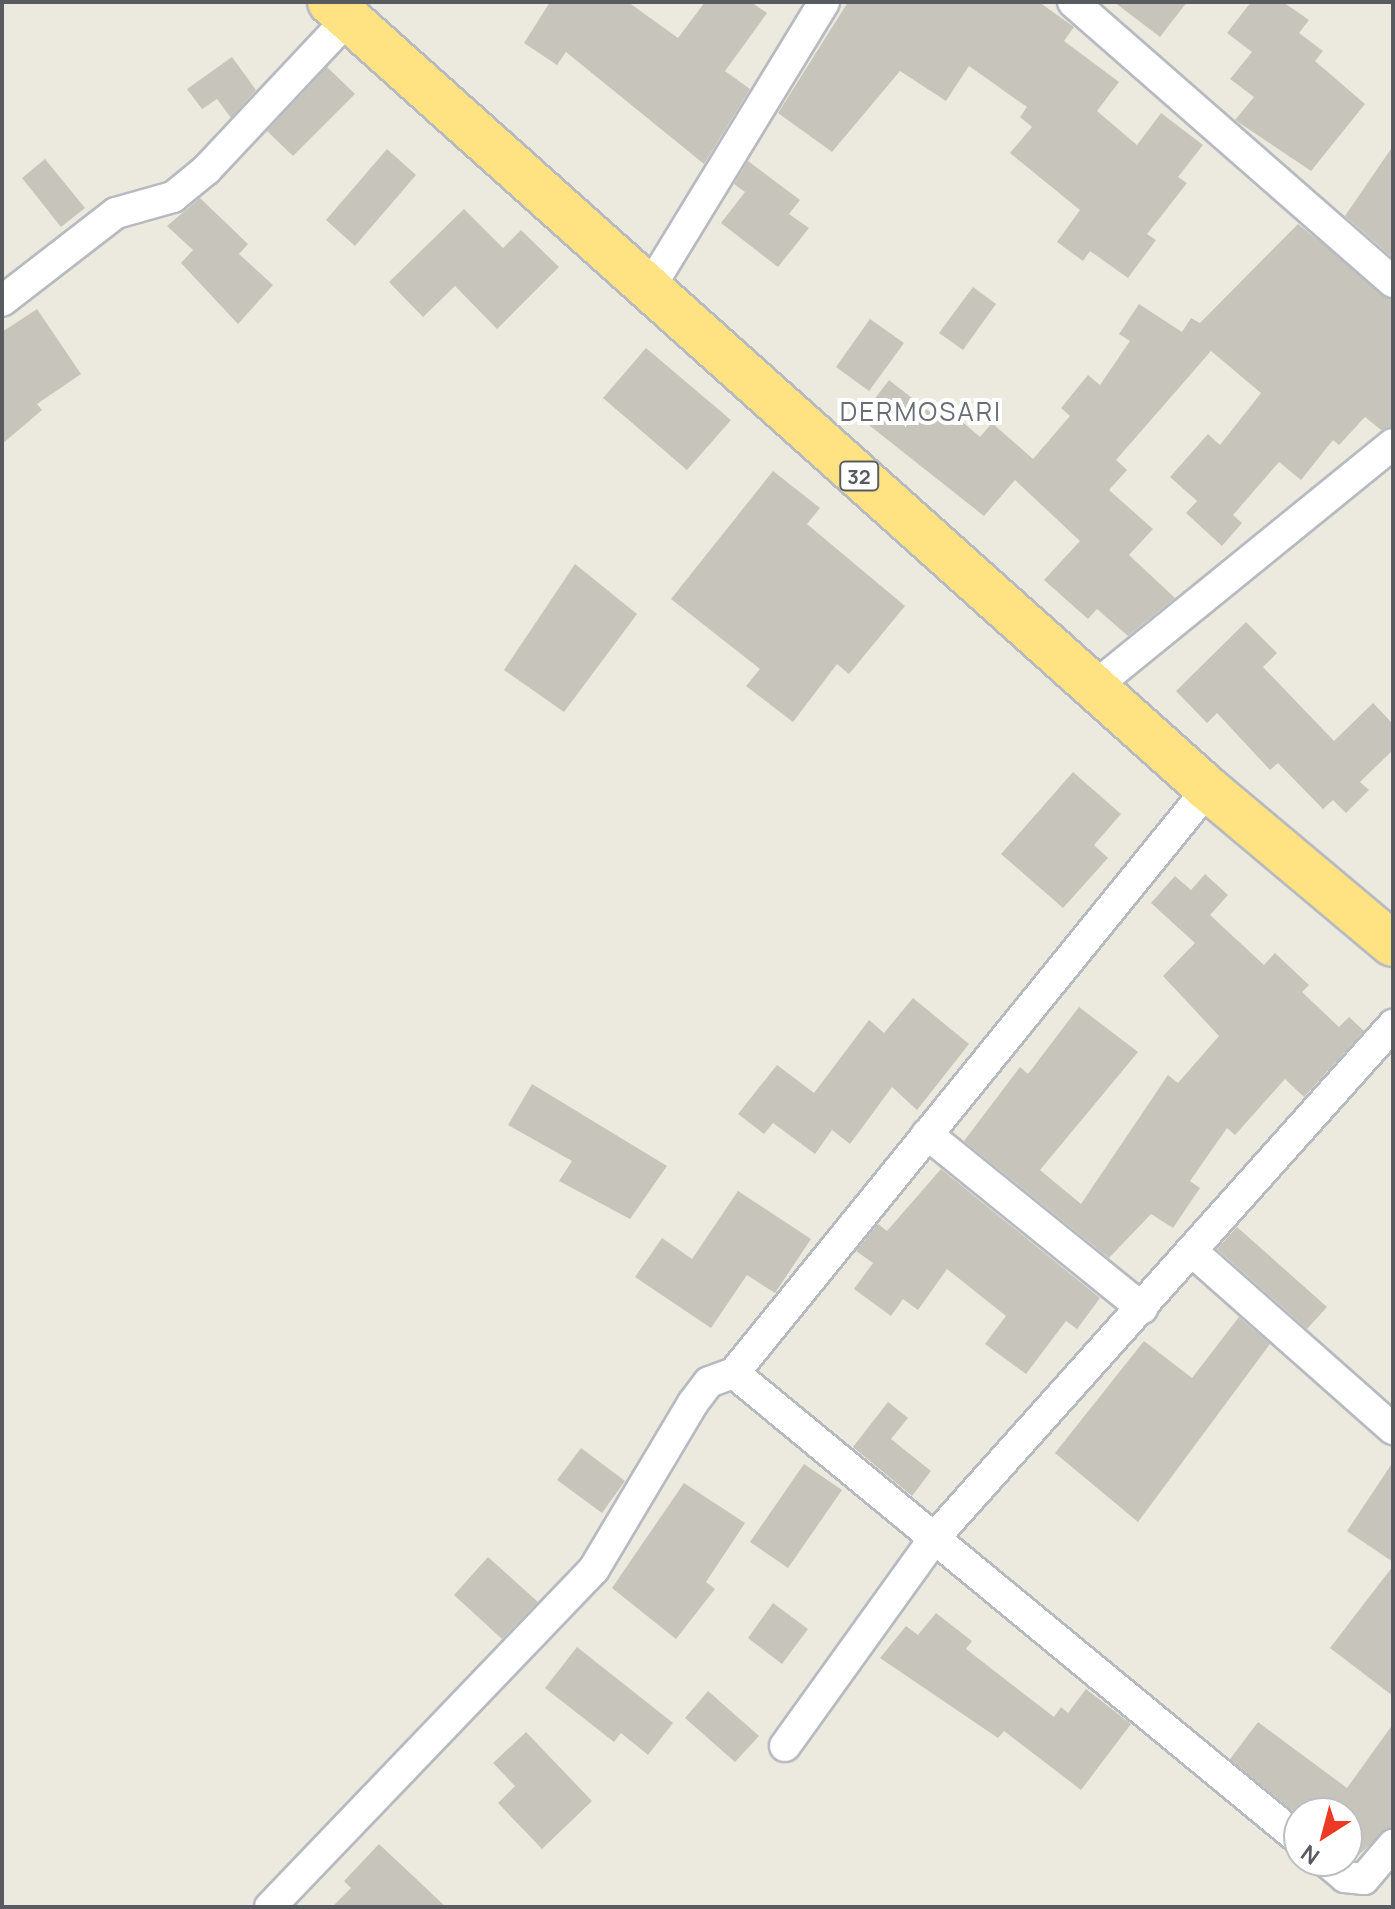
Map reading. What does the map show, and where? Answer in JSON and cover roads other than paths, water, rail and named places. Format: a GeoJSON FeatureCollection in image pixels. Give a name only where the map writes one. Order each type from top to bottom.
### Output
{"type":"FeatureCollection","features":[{"type":"Feature","properties":{"kind":"highway","name":"32"},"geometry":{"type":"LineString","coordinates":[[339,10],[1208,789],[1393,944]]}},
{"type":"Feature","properties":{"kind":"street"},"geometry":{"type":"LineString","coordinates":[[649,289],[824,2]]}},
{"type":"Feature","properties":{"kind":"street"},"geometry":{"type":"LineString","coordinates":[[1073,2],[1393,282]]}},
{"type":"Feature","properties":{"kind":"street"},"geometry":{"type":"LineString","coordinates":[[2,301],[116,213],[173,197],[206,170],[339,10]]}},
{"type":"Feature","properties":{"kind":"street"},"geometry":{"type":"LineString","coordinates":[[1094,687],[1393,444]]}},
{"type":"Feature","properties":{"kind":"street"},"geometry":{"type":"LineString","coordinates":[[270,1907],[594,1569],[693,1403],[709,1382],[734,1373],[1208,789]]}},
{"type":"Feature","properties":{"kind":"street"},"geometry":{"type":"LineString","coordinates":[[785,1746],[936,1536],[1194,1253],[1393,1025]]}},
{"type":"Feature","properties":{"kind":"street"},"geometry":{"type":"LineString","coordinates":[[927,1134],[1142,1308]]}},
{"type":"Feature","properties":{"kind":"street"},"geometry":{"type":"LineString","coordinates":[[1194,1253],[1393,1429]]}},
{"type":"Feature","properties":{"kind":"street"},"geometry":{"type":"LineString","coordinates":[[734,1373],[936,1536],[1283,1826]]}},
{"type":"Feature","properties":{"kind":"street"},"geometry":{"type":"LineString","coordinates":[[1345,1877],[1364,1879],[1393,1845]]}},
{"type":"Feature","properties":{"kind":"district","name":"DERMOSARI"},"geometry":{"type":"Point","coordinates":[921,412]}}]}
